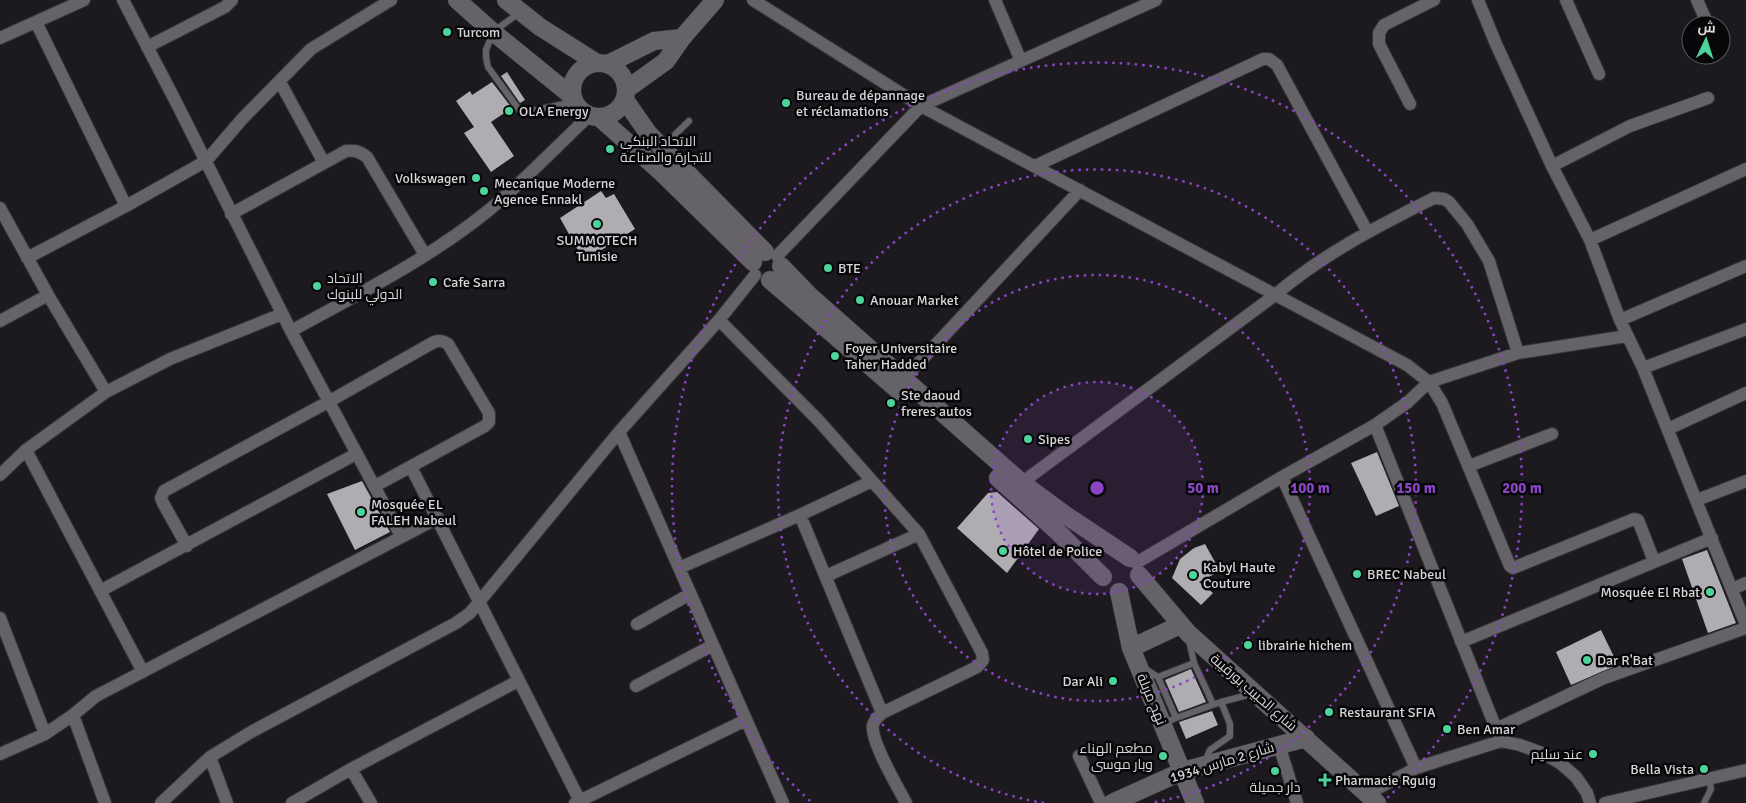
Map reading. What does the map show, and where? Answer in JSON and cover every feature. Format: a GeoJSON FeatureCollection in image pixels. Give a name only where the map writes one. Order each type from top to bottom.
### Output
{"type":"FeatureCollection","features":[{"type":"Feature","properties":{"kind":"main road"},"geometry":{"type":"LineString","coordinates":[[457,0],[574,99]]}},
{"type":"Feature","properties":{"kind":"main road"},"geometry":{"type":"LineString","coordinates":[[506,0],[520,12],[602,63],[617,69],[624,78],[626,94],[623,106],[608,116],[594,117]]}},
{"type":"Feature","properties":{"kind":"main road"},"geometry":{"type":"LineString","coordinates":[[626,94],[666,61],[682,38],[715,0]]}},
{"type":"Feature","properties":{"kind":"main road"},"geometry":{"type":"LineString","coordinates":[[682,38],[654,41],[602,63],[588,65],[574,79],[572,88],[574,99],[580,110],[594,117],[649,161],[767,265],[810,296],[900,383],[1017,486],[1057,531],[1103,577],[1111,589],[1119,592],[1126,591],[1134,586],[1135,565],[1124,556],[1110,558],[1105,563],[1103,577]]}},
{"type":"Feature","properties":{"kind":"main road"},"geometry":{"type":"LineString","coordinates":[[626,94],[648,132],[767,265]]}},
{"type":"Feature","properties":{"kind":"main road","name":"شارع الحبيب بورقيبة"},"geometry":{"type":"LineString","coordinates":[[1017,486],[1064,514],[1135,565],[1184,629],[1372,799]]}},
{"type":"Feature","properties":{"kind":"main road","name":"نهج مربلة"},"geometry":{"type":"LineString","coordinates":[[1119,592],[1134,656],[1170,721],[1182,770],[1195,803]]}},
{"type":"Feature","properties":{"kind":"main road"},"geometry":{"type":"LineString","coordinates":[[1134,656],[1184,629]]}},
{"type":"Feature","properties":{"kind":"main road","name":"شارع 2 مارس 1934"},"geometry":{"type":"LineString","coordinates":[[1112,803],[1182,770],[1306,738]]}},
{"type":"Feature","properties":{"kind":"street"},"geometry":{"type":"LineString","coordinates":[[0,38],[84,0]]}},
{"type":"Feature","properties":{"kind":"street"},"geometry":{"type":"LineString","coordinates":[[122,0],[206,161],[291,332],[401,536]]}},
{"type":"Feature","properties":{"kind":"street"},"geometry":{"type":"LineString","coordinates":[[147,47],[225,7],[232,0]]}},
{"type":"Feature","properties":{"kind":"street"},"geometry":{"type":"LineString","coordinates":[[27,258],[206,161],[243,118],[311,49],[391,0]]}},
{"type":"Feature","properties":{"kind":"street"},"geometry":{"type":"LineString","coordinates":[[753,0],[921,106],[1407,365],[1429,382],[1442,403],[1510,566],[1513,568],[1634,519],[1638,520],[1654,561]]}},
{"type":"Feature","properties":{"kind":"street"},"geometry":{"type":"LineString","coordinates":[[995,0],[1020,61]]}},
{"type":"Feature","properties":{"kind":"street"},"geometry":{"type":"LineString","coordinates":[[161,803],[210,757],[251,732],[456,623],[470,613],[619,432],[767,265],[921,106],[1156,0]]}},
{"type":"Feature","properties":{"kind":"street"},"geometry":{"type":"LineString","coordinates":[[1410,104],[1379,44],[1379,33],[1384,25],[1434,0]]}},
{"type":"Feature","properties":{"kind":"street"},"geometry":{"type":"LineString","coordinates":[[1372,799],[1416,768],[1498,735],[1604,678],[1746,627],[1644,368],[1620,320],[1590,240],[1552,166],[1478,0]]}},
{"type":"Feature","properties":{"kind":"street"},"geometry":{"type":"LineString","coordinates":[[1566,0],[1599,74]]}},
{"type":"Feature","properties":{"kind":"street"},"geometry":{"type":"LineString","coordinates":[[1697,0],[1704,15]]}},
{"type":"Feature","properties":{"kind":"street"},"geometry":{"type":"LineString","coordinates":[[36,22],[126,206]]}},
{"type":"Feature","properties":{"kind":"street"},"geometry":{"type":"LineString","coordinates":[[1034,166],[1263,59],[1269,59],[1277,65],[1367,231]]}},
{"type":"Feature","properties":{"kind":"street"},"geometry":{"type":"LineString","coordinates":[[280,82],[324,163]]}},
{"type":"Feature","properties":{"kind":"street"},"geometry":{"type":"LineString","coordinates":[[1552,166],[1630,126],[1708,98]]}},
{"type":"Feature","properties":{"kind":"street"},"geometry":{"type":"LineString","coordinates":[[291,332],[425,255],[490,210],[594,117]]}},
{"type":"Feature","properties":{"kind":"street"},"geometry":{"type":"LineString","coordinates":[[231,214],[346,151],[353,150],[360,152],[366,157],[425,255]]}},
{"type":"Feature","properties":{"kind":"street"},"geometry":{"type":"LineString","coordinates":[[1590,240],[1746,169]]}},
{"type":"Feature","properties":{"kind":"street"},"geometry":{"type":"LineString","coordinates":[[900,383],[1080,190]]}},
{"type":"Feature","properties":{"kind":"street"},"geometry":{"type":"LineString","coordinates":[[1017,486],[1275,295],[1300,273],[1367,231],[1434,198],[1444,199],[1449,202],[1467,224],[1489,261],[1518,353]]}},
{"type":"Feature","properties":{"kind":"street"},"geometry":{"type":"LineString","coordinates":[[0,208],[48,295],[106,392]]}},
{"type":"Feature","properties":{"kind":"street"},"geometry":{"type":"LineString","coordinates":[[1620,320],[1746,266]]}},
{"type":"Feature","properties":{"kind":"street"},"geometry":{"type":"LineString","coordinates":[[0,321],[48,295]]}},
{"type":"Feature","properties":{"kind":"street"},"geometry":{"type":"LineString","coordinates":[[0,475],[26,450],[106,392],[170,359],[282,314]]}},
{"type":"Feature","properties":{"kind":"street"},"geometry":{"type":"LineString","coordinates":[[719,320],[820,421],[919,534],[982,653],[983,660],[977,667],[882,713],[875,719],[873,734],[906,803]]}},
{"type":"Feature","properties":{"kind":"street"},"geometry":{"type":"LineString","coordinates":[[1644,368],[1746,329]]}},
{"type":"Feature","properties":{"kind":"street"},"geometry":{"type":"LineString","coordinates":[[1135,565],[1282,477],[1375,425],[1408,402],[1429,382],[1518,353],[1627,336]]}},
{"type":"Feature","properties":{"kind":"street"},"geometry":{"type":"LineString","coordinates":[[186,546],[163,503],[161,498],[164,491],[434,342],[444,342],[448,344],[489,413],[489,422],[485,426],[375,486]]}},
{"type":"Feature","properties":{"kind":"street"},"geometry":{"type":"LineString","coordinates":[[1668,429],[1746,393]]}},
{"type":"Feature","properties":{"kind":"street"},"geometry":{"type":"LineString","coordinates":[[1375,425],[1498,735],[1542,753],[1560,763],[1576,778],[1587,793],[1590,803]]}},
{"type":"Feature","properties":{"kind":"street"},"geometry":{"type":"LineString","coordinates":[[619,432],[783,803]]}},
{"type":"Feature","properties":{"kind":"street"},"geometry":{"type":"LineString","coordinates":[[1469,466],[1552,434]]}},
{"type":"Feature","properties":{"kind":"street"},"geometry":{"type":"LineString","coordinates":[[26,450],[143,672]]}},
{"type":"Feature","properties":{"kind":"street"},"geometry":{"type":"LineString","coordinates":[[100,591],[356,454]]}},
{"type":"Feature","properties":{"kind":"street"},"geometry":{"type":"LineString","coordinates":[[411,467],[578,802],[746,720]]}},
{"type":"Feature","properties":{"kind":"street"},"geometry":{"type":"LineString","coordinates":[[1282,477],[1416,768]]}},
{"type":"Feature","properties":{"kind":"street"},"geometry":{"type":"LineString","coordinates":[[679,568],[872,481]]}},
{"type":"Feature","properties":{"kind":"street"},"geometry":{"type":"LineString","coordinates":[[1697,500],[1746,481]]}},
{"type":"Feature","properties":{"kind":"street"},"geometry":{"type":"LineString","coordinates":[[800,515],[882,713]]}},
{"type":"Feature","properties":{"kind":"street"},"geometry":{"type":"LineString","coordinates":[[0,754],[45,734],[96,696],[438,518]]}},
{"type":"Feature","properties":{"kind":"street"},"geometry":{"type":"LineString","coordinates":[[826,576],[919,534]]}},
{"type":"Feature","properties":{"kind":"street"},"geometry":{"type":"LineString","coordinates":[[1461,642],[1712,538]]}},
{"type":"Feature","properties":{"kind":"street"},"geometry":{"type":"LineString","coordinates":[[1732,589],[1746,583]]}},
{"type":"Feature","properties":{"kind":"street"},"geometry":{"type":"LineString","coordinates":[[637,624],[690,594]]}},
{"type":"Feature","properties":{"kind":"street"},"geometry":{"type":"LineString","coordinates":[[0,618],[45,734]]}},
{"type":"Feature","properties":{"kind":"street"},"geometry":{"type":"LineString","coordinates":[[636,686],[713,646]]}},
{"type":"Feature","properties":{"kind":"street"},"geometry":{"type":"LineString","coordinates":[[292,803],[351,769],[518,680]]}},
{"type":"Feature","properties":{"kind":"street"},"geometry":{"type":"LineString","coordinates":[[73,715],[105,803]]}},
{"type":"Feature","properties":{"kind":"street"},"geometry":{"type":"LineString","coordinates":[[1278,745],[1297,803]]}},
{"type":"Feature","properties":{"kind":"street"},"geometry":{"type":"LineString","coordinates":[[1079,756],[1101,803]]}},
{"type":"Feature","properties":{"kind":"street"},"geometry":{"type":"LineString","coordinates":[[210,757],[227,803]]}},
{"type":"Feature","properties":{"kind":"street"},"geometry":{"type":"LineString","coordinates":[[351,769],[370,803]]}},
{"type":"Feature","properties":{"kind":"street"},"geometry":{"type":"LineString","coordinates":[[1605,803],[1746,770]]}},
{"type":"Feature","properties":{"kind":"lane"},"geometry":{"type":"LineString","coordinates":[[520,12],[493,32],[486,50],[488,66],[518,109],[523,112],[574,99]]}},
{"type":"Feature","properties":{"kind":"lane"},"geometry":{"type":"LineString","coordinates":[[649,161],[689,121]]}},
{"type":"Feature","properties":{"kind":"lane"},"geometry":{"type":"LineString","coordinates":[[1184,629],[1194,663],[1213,704]]}},
{"type":"Feature","properties":{"kind":"lane"},"geometry":{"type":"LineString","coordinates":[[1134,656],[1158,677],[1170,721],[1213,704],[1255,693]]}},
{"type":"Feature","properties":{"kind":"lane"},"geometry":{"type":"LineString","coordinates":[[1158,677],[1194,663]]}},
{"type":"Feature","properties":{"kind":"lane"},"geometry":{"type":"LineString","coordinates":[[1203,766],[1210,750],[1230,736],[1230,724],[1221,702]]}},
{"type":"Feature","properties":{"kind":"lane"},"geometry":{"type":"LineString","coordinates":[[1704,803],[1711,789],[1709,778]]}},
{"type":"Feature","properties":{"kind":"building"},"geometry":{"type":"Polygon","coordinates":[[[507,72],[525,100],[520,103],[501,76],[507,72]]]}},
{"type":"Feature","properties":{"kind":"building"},"geometry":{"type":"Polygon","coordinates":[[[492,82],[512,108],[491,122],[514,156],[491,172],[464,133],[474,127],[456,101],[470,91],[472,95],[492,82]]]}},
{"type":"Feature","properties":{"kind":"building","name":"SUMMOTECH Tunisie"},"geometry":{"type":"Polygon","coordinates":[[[601,191],[606,198],[614,194],[635,229],[584,261],[560,218],[601,191]]]}},
{"type":"Feature","properties":{"kind":"building"},"geometry":{"type":"Polygon","coordinates":[[[1377,452],[1399,506],[1376,516],[1351,463],[1377,452]]]}},
{"type":"Feature","properties":{"kind":"building","name":"Mosquée EL FALEH Nabeul"},"geometry":{"type":"Polygon","coordinates":[[[362,481],[390,532],[355,550],[327,494],[362,481]]]}},
{"type":"Feature","properties":{"kind":"building","name":"Hôtel de Police"},"geometry":{"type":"Polygon","coordinates":[[[997,492],[1039,529],[1007,573],[957,528],[988,493],[997,492]]]}},
{"type":"Feature","properties":{"kind":"building","name":"Kabyl Haute Couture"},"geometry":{"type":"Polygon","coordinates":[[[1205,544],[1220,571],[1199,582],[1213,593],[1201,605],[1172,578],[1180,559],[1194,548],[1205,544]]]}},
{"type":"Feature","properties":{"kind":"building","name":"Mosquée El Rbat"},"geometry":{"type":"Polygon","coordinates":[[[1707,550],[1736,623],[1708,633],[1682,559],[1707,550]]]}},
{"type":"Feature","properties":{"kind":"building","name":"Dar R'Bat"},"geometry":{"type":"Polygon","coordinates":[[[1601,630],[1618,665],[1571,685],[1556,652],[1601,630]]]}},
{"type":"Feature","properties":{"kind":"building"},"geometry":{"type":"Polygon","coordinates":[[[1191,669],[1206,702],[1179,712],[1165,680],[1191,669]]]}},
{"type":"Feature","properties":{"kind":"building"},"geometry":{"type":"Polygon","coordinates":[[[1212,711],[1218,725],[1186,739],[1179,722],[1212,711]]]}},
{"type":"Feature","properties":{"kind":"place","name":"Turcom"},"geometry":{"type":"Point","coordinates":[447,32]}},
{"type":"Feature","properties":{"kind":"place","name":"Bureau de dépannage et réclamations"},"geometry":{"type":"Point","coordinates":[786,103]}},
{"type":"Feature","properties":{"kind":"place","name":"OLA Energy"},"geometry":{"type":"Point","coordinates":[509,111]}},
{"type":"Feature","properties":{"kind":"place","name":"الاتحاد البنكي للتجارة والصناعة"},"geometry":{"type":"Point","coordinates":[610,149]}},
{"type":"Feature","properties":{"kind":"place","name":"Volkswagen"},"geometry":{"type":"Point","coordinates":[476,178]}},
{"type":"Feature","properties":{"kind":"place","name":"Mecanique Moderne Agence Ennakl"},"geometry":{"type":"Point","coordinates":[484,191]}},
{"type":"Feature","properties":{"kind":"place","name":"SUMMOTECH Tunisie"},"geometry":{"type":"Point","coordinates":[597,224]}},
{"type":"Feature","properties":{"kind":"place","name":"BTE"},"geometry":{"type":"Point","coordinates":[828,268]}},
{"type":"Feature","properties":{"kind":"place","name":"Cafe Sarra"},"geometry":{"type":"Point","coordinates":[433,282]}},
{"type":"Feature","properties":{"kind":"place","name":"الاتحاد الدولي للبنوك"},"geometry":{"type":"Point","coordinates":[317,286]}},
{"type":"Feature","properties":{"kind":"place","name":"Anouar Market"},"geometry":{"type":"Point","coordinates":[860,300]}},
{"type":"Feature","properties":{"kind":"place","name":"Foyer Universitaire Taher Hadded"},"geometry":{"type":"Point","coordinates":[835,356]}},
{"type":"Feature","properties":{"kind":"place","name":"Ste daoud freres autos"},"geometry":{"type":"Point","coordinates":[891,403]}},
{"type":"Feature","properties":{"kind":"place","name":"Sipes"},"geometry":{"type":"Point","coordinates":[1028,439]}},
{"type":"Feature","properties":{"kind":"place","name":"Mosquée EL FALEH Nabeul"},"geometry":{"type":"Point","coordinates":[361,512]}},
{"type":"Feature","properties":{"kind":"place","name":"Hôtel de Police"},"geometry":{"type":"Point","coordinates":[1003,551]}},
{"type":"Feature","properties":{"kind":"place","name":"BREC Nabeul"},"geometry":{"type":"Point","coordinates":[1357,574]}},
{"type":"Feature","properties":{"kind":"place","name":"Kabyl Haute Couture"},"geometry":{"type":"Point","coordinates":[1193,575]}},
{"type":"Feature","properties":{"kind":"place","name":"Mosquée El Rbat"},"geometry":{"type":"Point","coordinates":[1710,592]}},
{"type":"Feature","properties":{"kind":"place","name":"librairie hichem"},"geometry":{"type":"Point","coordinates":[1248,645]}},
{"type":"Feature","properties":{"kind":"place","name":"Dar R'Bat"},"geometry":{"type":"Point","coordinates":[1587,660]}},
{"type":"Feature","properties":{"kind":"place","name":"Dar Ali"},"geometry":{"type":"Point","coordinates":[1113,681]}},
{"type":"Feature","properties":{"kind":"place","name":"Restaurant SFIA"},"geometry":{"type":"Point","coordinates":[1329,712]}},
{"type":"Feature","properties":{"kind":"place","name":"Ben Amar"},"geometry":{"type":"Point","coordinates":[1447,729]}},
{"type":"Feature","properties":{"kind":"place","name":"عند سليم"},"geometry":{"type":"Point","coordinates":[1593,754]}},
{"type":"Feature","properties":{"kind":"place","name":"مطعم الهناء وبار موسى"},"geometry":{"type":"Point","coordinates":[1163,756]}},
{"type":"Feature","properties":{"kind":"place","name":"Bella Vista"},"geometry":{"type":"Point","coordinates":[1704,769]}},
{"type":"Feature","properties":{"kind":"place","name":"دار جميلة"},"geometry":{"type":"Point","coordinates":[1275,771]}},
{"type":"Feature","properties":{"kind":"place","name":"Pharmacie Rguig"},"geometry":{"type":"Point","coordinates":[1325,780]}}]}
